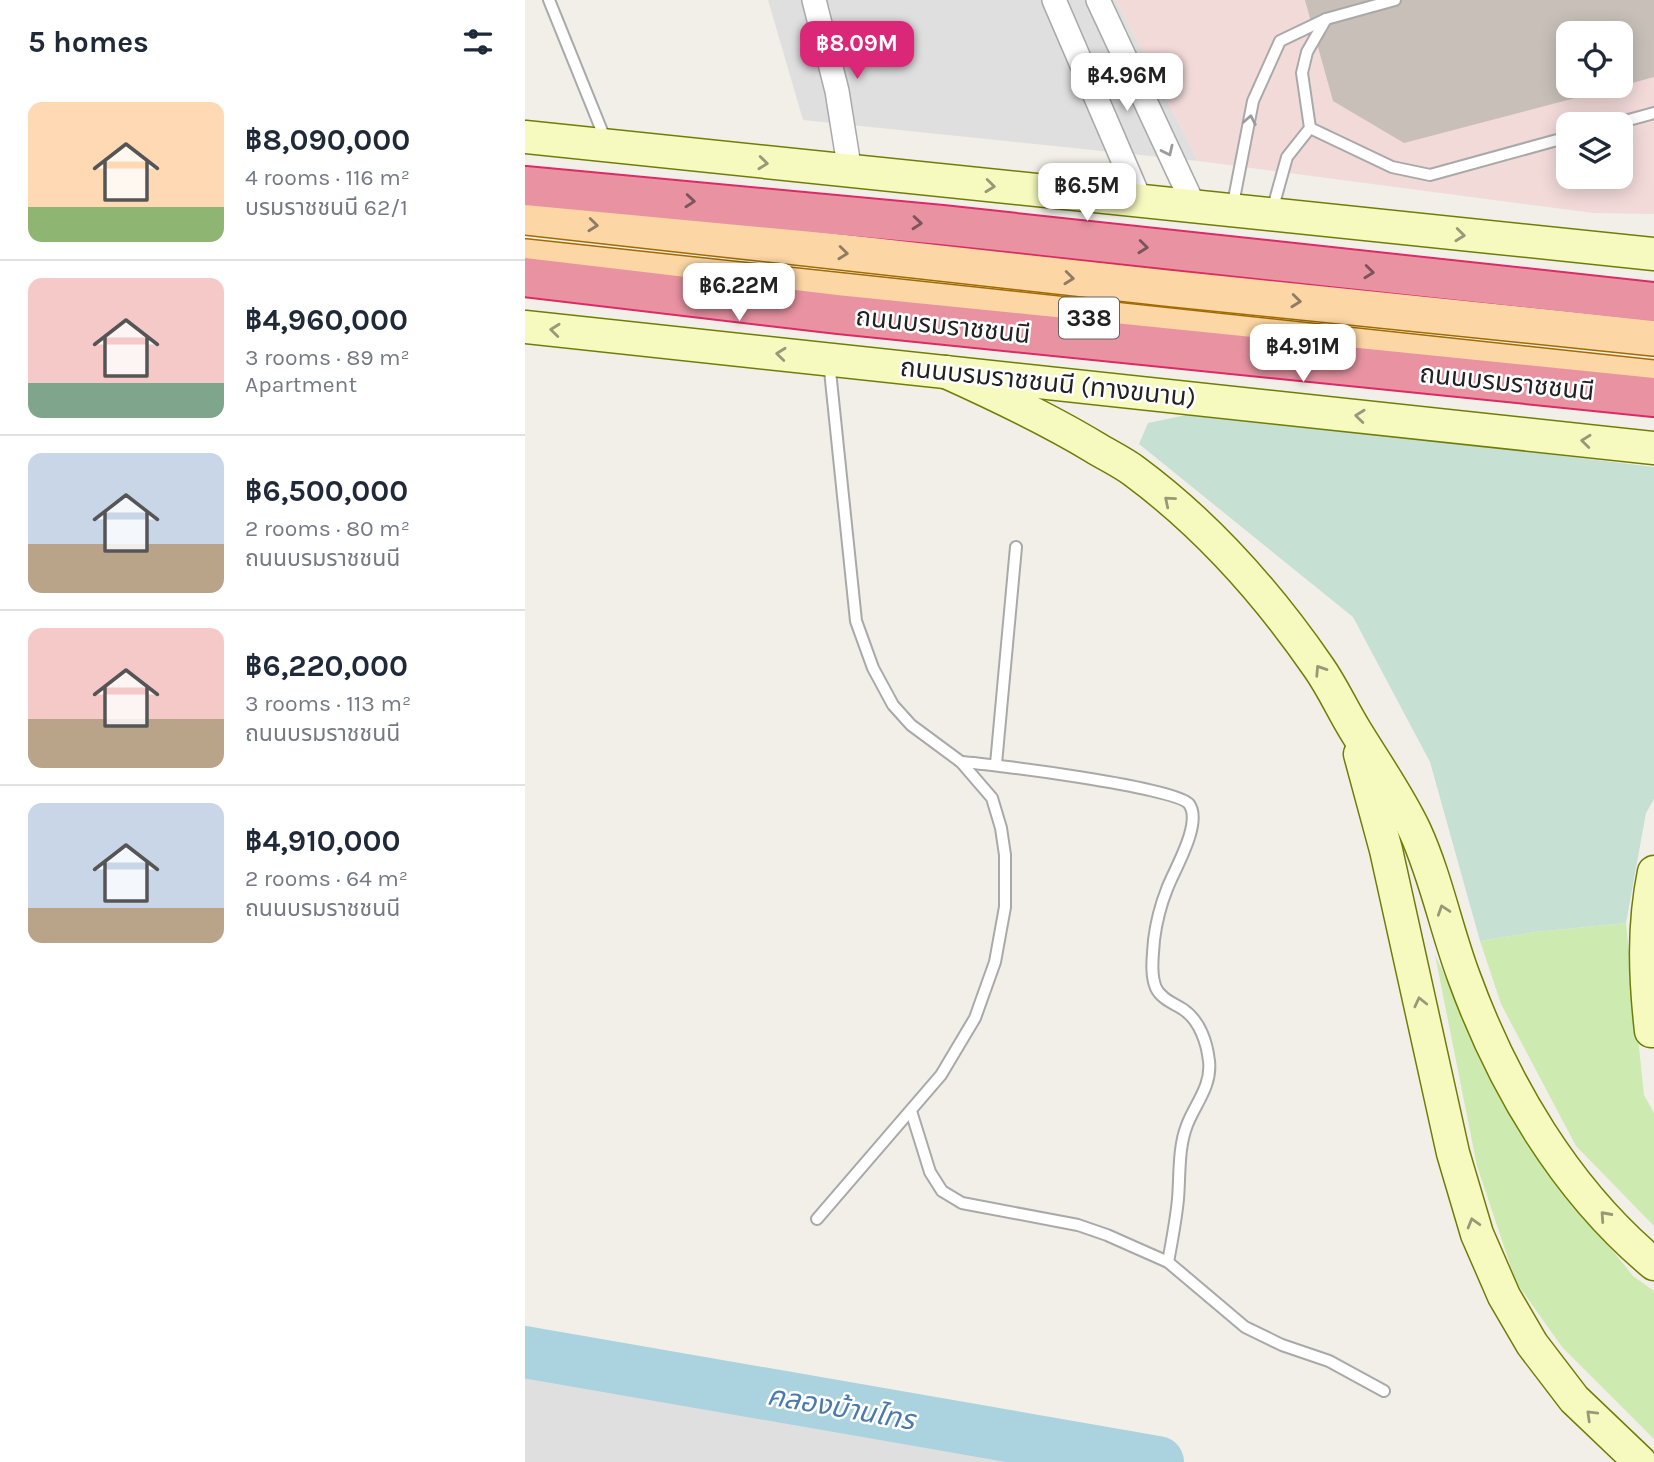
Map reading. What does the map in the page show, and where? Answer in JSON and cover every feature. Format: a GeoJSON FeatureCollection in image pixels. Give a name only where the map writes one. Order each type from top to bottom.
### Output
{"type":"FeatureCollection","features":[{"type":"Feature","properties":{"kind":"highway"},"geometry":{"type":"LineString","coordinates":[[525,186],[955,227],[1654,302]]}},
{"type":"Feature","properties":{"kind":"highway","name":"ถนนบรมราชชนนี"},"geometry":{"type":"LineString","coordinates":[[525,277],[837,314],[1654,397]]}},
{"type":"Feature","properties":{"kind":"main road"},"geometry":{"type":"LineString","coordinates":[[525,137],[1654,254]]}},
{"type":"Feature","properties":{"kind":"main road","name":"338"},"geometry":{"type":"LineString","coordinates":[[525,217],[1153,287],[1654,338]]}},
{"type":"Feature","properties":{"kind":"main road","name":"338"},"geometry":{"type":"LineString","coordinates":[[525,257],[1654,378]]}},
{"type":"Feature","properties":{"kind":"main road","name":"ถนนบรมราชชนนี (ทางขนาน)"},"geometry":{"type":"LineString","coordinates":[[525,327],[1654,448]]}},
{"type":"Feature","properties":{"kind":"main road"},"geometry":{"type":"LineString","coordinates":[[946,372],[1044,418],[1133,470],[1204,531],[1269,599],[1321,671],[1354,729],[1392,787],[1416,833],[1485,1032],[1539,1132],[1583,1191],[1654,1264]]}},
{"type":"Feature","properties":{"kind":"main road"},"geometry":{"type":"LineString","coordinates":[[1354,729],[1389,863],[1453,1153],[1477,1234],[1504,1296],[1532,1344],[1574,1399],[1640,1462]]}},
{"type":"Feature","properties":{"kind":"main road"},"geometry":{"type":"LineString","coordinates":[[1652,1041],[1645,976],[1645,937],[1654,872]]}},
{"type":"Feature","properties":{"kind":"main road"},"geometry":{"type":"LineString","coordinates":[[1652,1041],[1654,973]]}},
{"type":"Feature","properties":{"kind":"street"},"geometry":{"type":"LineString","coordinates":[[814,0],[837,91],[851,172]]}},
{"type":"Feature","properties":{"kind":"street"},"geometry":{"type":"LineString","coordinates":[[1054,0],[1141,202]]}},
{"type":"Feature","properties":{"kind":"street"},"geometry":{"type":"LineString","coordinates":[[1098,0],[1195,208]]}},
{"type":"Feature","properties":{"kind":"lane"},"geometry":{"type":"LineString","coordinates":[[549,0],[608,146]]}},
{"type":"Feature","properties":{"kind":"lane"},"geometry":{"type":"LineString","coordinates":[[1231,211],[1254,102],[1280,41],[1326,19],[1395,0]]}},
{"type":"Feature","properties":{"kind":"lane"},"geometry":{"type":"LineString","coordinates":[[1270,216],[1287,157],[1310,128],[1302,73],[1307,52],[1326,19]]}},
{"type":"Feature","properties":{"kind":"lane"},"geometry":{"type":"LineString","coordinates":[[1633,119],[1654,113]]}},
{"type":"Feature","properties":{"kind":"lane"},"geometry":{"type":"LineString","coordinates":[[1310,128],[1392,167],[1430,175],[1556,140]]}},
{"type":"Feature","properties":{"kind":"lane"},"geometry":{"type":"LineString","coordinates":[[817,1219],[941,1075],[975,1017],[995,962],[1005,907],[1005,855],[1001,828],[992,798],[961,762],[911,725],[893,705],[873,668],[856,621],[829,358]]}},
{"type":"Feature","properties":{"kind":"lane"},"geometry":{"type":"LineString","coordinates":[[996,764],[1016,547]]}},
{"type":"Feature","properties":{"kind":"lane"},"geometry":{"type":"LineString","coordinates":[[961,762],[996,764],[1146,789],[1176,796],[1187,802],[1191,809],[1192,827],[1166,890],[1155,937],[1153,974],[1156,989],[1196,1022],[1204,1038],[1209,1063],[1208,1082],[1187,1125],[1182,1144],[1178,1201],[1168,1262]]}},
{"type":"Feature","properties":{"kind":"lane"},"geometry":{"type":"LineString","coordinates":[[911,1111],[930,1172],[942,1191],[962,1203],[1077,1225],[1168,1262],[1245,1327],[1282,1345],[1329,1361],[1384,1391]]}},
{"type":"Feature","properties":{"kind":"shaded area"},"geometry":{"type":"Polygon","coordinates":[[[768,0],[1116,0],[1198,161],[803,120],[768,0]]]}},
{"type":"Feature","properties":{"kind":"shaded area"},"geometry":{"type":"Polygon","coordinates":[[[1116,0],[1654,0],[1654,214],[1593,213],[1198,161],[1116,0]]]}},
{"type":"Feature","properties":{"kind":"shaded area"},"geometry":{"type":"Polygon","coordinates":[[[525,1362],[754,1402],[1094,1462],[525,1462],[525,1362]]]}},
{"type":"Feature","properties":{"kind":"green space"},"geometry":{"type":"Polygon","coordinates":[[[1201,412],[1654,467],[1654,799],[1646,813],[1626,923],[1535,932],[1480,941],[1430,762],[1353,617],[1139,444],[1148,423],[1201,412]]]}},
{"type":"Feature","properties":{"kind":"green space"},"geometry":{"type":"Polygon","coordinates":[[[1626,923],[1644,1095],[1654,1113],[1654,1226],[1576,1146],[1501,1004],[1480,941],[1535,932],[1626,923]]]}},
{"type":"Feature","properties":{"kind":"green space"},"geometry":{"type":"Polygon","coordinates":[[[1435,955],[1523,1137],[1633,1276],[1654,1291],[1654,1439],[1562,1347],[1516,1282],[1477,1166],[1435,955]]]}},
{"type":"Feature","properties":{"kind":"building"},"geometry":{"type":"Polygon","coordinates":[[[1305,0],[1654,0],[1654,77],[1633,83],[1633,21],[1556,21],[1556,98],[1575,98],[1404,143],[1333,101],[1305,0]]]}},
{"type":"Feature","properties":{"kind":"waterway","name":"คลองบ้านไทร"},"geometry":{"type":"LineString","coordinates":[[525,1352],[1158,1462]]}}]}
